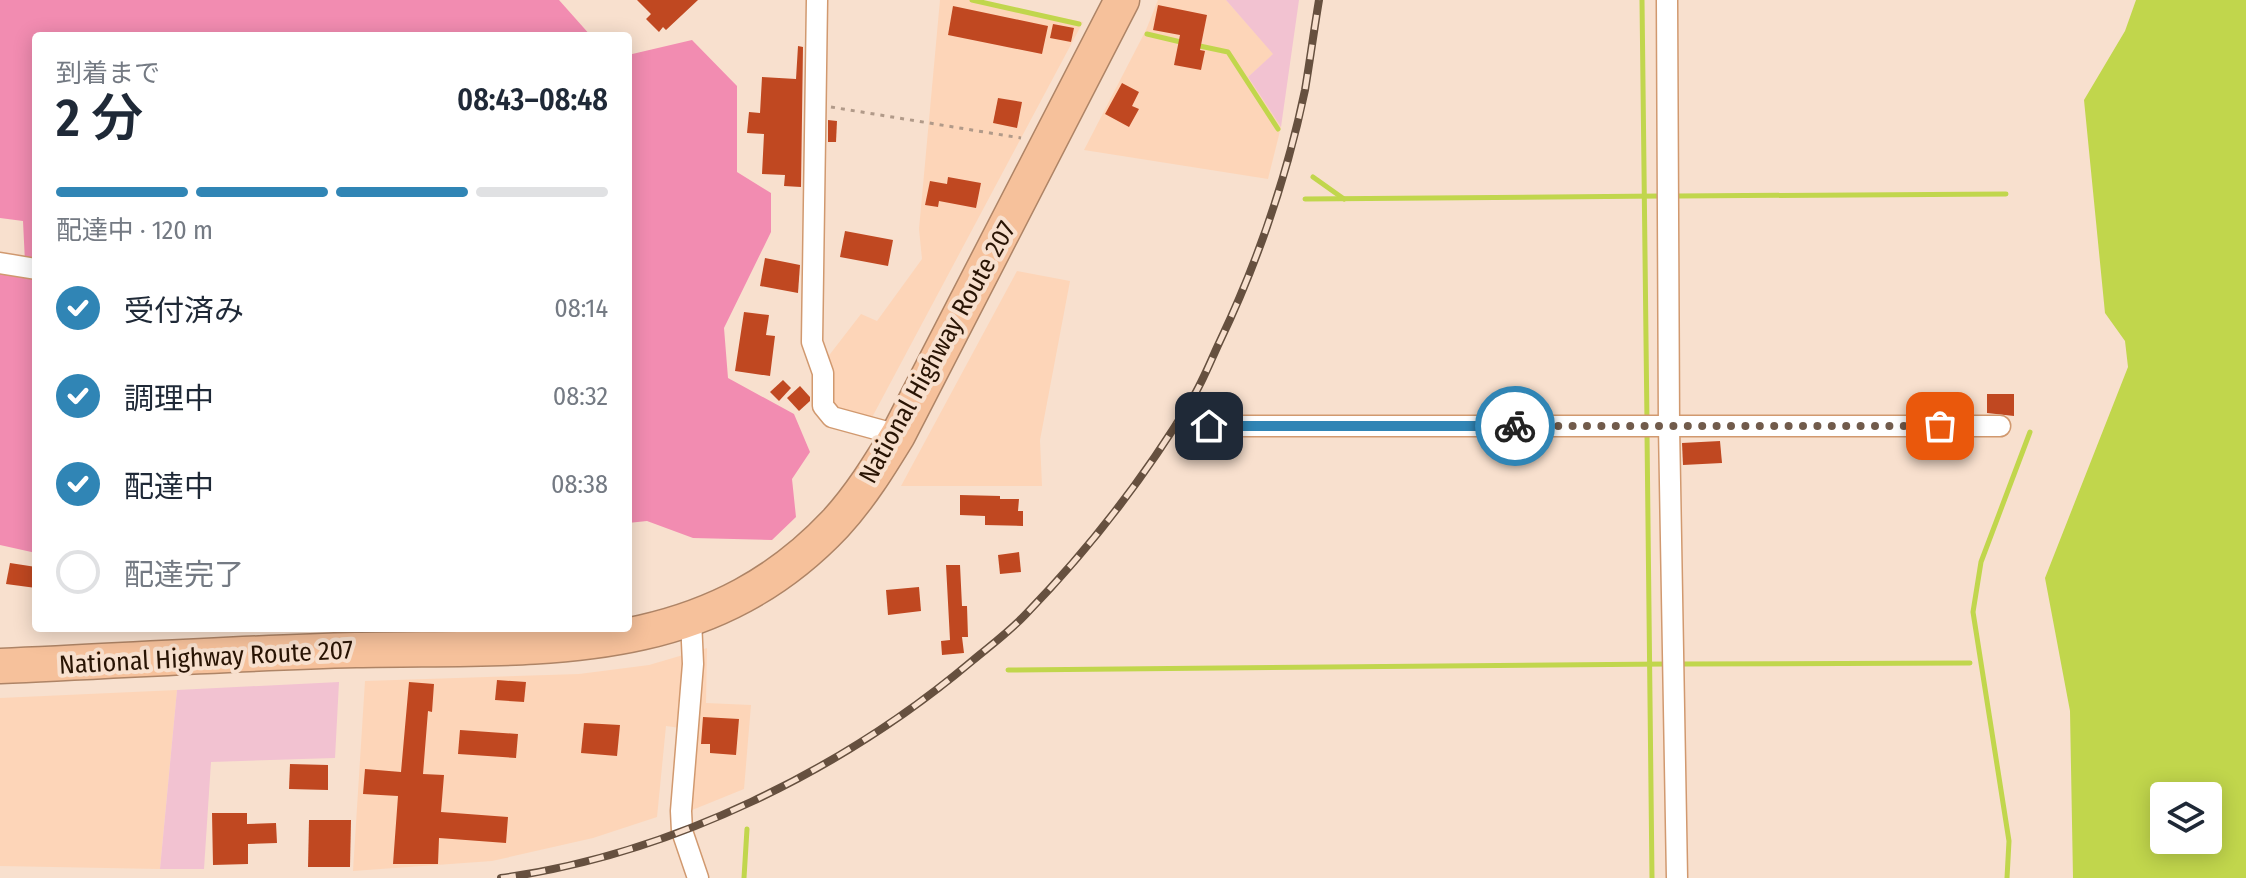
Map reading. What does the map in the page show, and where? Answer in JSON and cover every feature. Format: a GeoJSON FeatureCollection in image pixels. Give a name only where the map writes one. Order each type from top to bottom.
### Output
{"type":"FeatureCollection","features":[{"type":"Feature","properties":{"kind":"highway","name":"National Highway Route 207"},"geometry":{"type":"LineString","coordinates":[[0,666],[353,650],[546,647],[625,638],[691,620],[752,590],[797,561],[836,523],[871,478],[898,435],[1122,0]]}},
{"type":"Feature","properties":{"kind":"street"},"geometry":{"type":"LineString","coordinates":[[817,0],[812,342],[823,373],[823,406],[832,417],[898,435]]}},
{"type":"Feature","properties":{"kind":"street"},"geometry":{"type":"LineString","coordinates":[[1667,0],[1655,426],[1677,878]]}},
{"type":"Feature","properties":{"kind":"street"},"geometry":{"type":"LineString","coordinates":[[0,263],[32,268]]}},
{"type":"Feature","properties":{"kind":"street"},"geometry":{"type":"LineString","coordinates":[[1209,426],[2000,426]]}},
{"type":"Feature","properties":{"kind":"street"},"geometry":{"type":"LineString","coordinates":[[691,620],[693,664],[682,831],[698,878]]}},
{"type":"Feature","properties":{"kind":"path"},"geometry":{"type":"LineString","coordinates":[[816,105],[1022,138]]}},
{"type":"Feature","properties":{"kind":"shaded area"},"geometry":{"type":"Polygon","coordinates":[[[0,0],[559,0],[587,32],[32,32],[32,552],[0,545],[0,259],[25,262],[23,221],[0,218],[0,0]]]}},
{"type":"Feature","properties":{"kind":"shaded area"},"geometry":{"type":"Polygon","coordinates":[[[940,0],[976,0],[1083,22],[869,423],[831,409],[827,358],[861,314],[877,321],[922,259],[919,229],[940,0]]]}},
{"type":"Feature","properties":{"kind":"shaded area"},"geometry":{"type":"Polygon","coordinates":[[[1158,0],[1226,0],[1274,54],[1248,77],[1281,127],[1268,179],[1084,150],[1146,30],[1158,0]]]}},
{"type":"Feature","properties":{"kind":"shaded area"},"geometry":{"type":"Polygon","coordinates":[[[1226,0],[1299,0],[1281,127],[1248,77],[1273,54],[1226,0]]]}},
{"type":"Feature","properties":{"kind":"shaded area"},"geometry":{"type":"Polygon","coordinates":[[[2136,0],[2246,0],[2246,878],[2073,878],[2070,711],[2045,578],[2128,367],[2125,341],[2105,313],[2084,100],[2125,31],[2136,0]]]}},
{"type":"Feature","properties":{"kind":"shaded area"},"geometry":{"type":"Polygon","coordinates":[[[692,40],[737,86],[737,172],[771,193],[771,232],[724,328],[728,378],[794,414],[810,452],[792,479],[796,517],[772,540],[693,538],[647,521],[632,523],[632,54],[692,40]]]}},
{"type":"Feature","properties":{"kind":"shaded area"},"geometry":{"type":"Polygon","coordinates":[[[1017,271],[1070,281],[1040,440],[1042,486],[901,486],[1017,271]]]}},
{"type":"Feature","properties":{"kind":"shaded area"},"geometry":{"type":"Polygon","coordinates":[[[707,648],[706,703],[751,705],[744,789],[670,819],[680,728],[666,726],[657,817],[593,838],[492,861],[353,871],[365,681],[579,674],[649,665],[707,648]]]}},
{"type":"Feature","properties":{"kind":"shaded area"},"geometry":{"type":"Polygon","coordinates":[[[339,682],[335,758],[211,762],[204,869],[160,869],[177,690],[339,682]]]}},
{"type":"Feature","properties":{"kind":"shaded area"},"geometry":{"type":"Polygon","coordinates":[[[177,690],[160,869],[0,866],[0,698],[177,690]]]}},
{"type":"Feature","properties":{"kind":"building"},"geometry":{"type":"Polygon","coordinates":[[[637,0],[698,0],[666,30],[663,27],[659,32],[646,19],[651,14],[637,0]]]}},
{"type":"Feature","properties":{"kind":"building"},"geometry":{"type":"Polygon","coordinates":[[[1158,5],[1207,15],[1200,50],[1205,51],[1201,70],[1174,65],[1180,35],[1153,30],[1158,5]]]}},
{"type":"Feature","properties":{"kind":"building"},"geometry":{"type":"Polygon","coordinates":[[[953,6],[1048,26],[1042,54],[948,35],[953,6]]]}},
{"type":"Feature","properties":{"kind":"building"},"geometry":{"type":"Polygon","coordinates":[[[1053,24],[1074,28],[1071,42],[1050,38],[1053,24]]]}},
{"type":"Feature","properties":{"kind":"building"},"geometry":{"type":"Polygon","coordinates":[[[798,46],[803,47],[801,187],[784,186],[785,175],[762,174],[764,134],[747,133],[749,112],[760,113],[762,77],[796,79],[798,46]]]}},
{"type":"Feature","properties":{"kind":"building"},"geometry":{"type":"Polygon","coordinates":[[[1122,83],[1139,92],[1132,106],[1139,109],[1129,127],[1105,114],[1122,83]]]}},
{"type":"Feature","properties":{"kind":"building"},"geometry":{"type":"Polygon","coordinates":[[[998,98],[1022,102],[1017,128],[993,123],[998,98]]]}},
{"type":"Feature","properties":{"kind":"building"},"geometry":{"type":"Polygon","coordinates":[[[828,120],[837,121],[836,142],[828,142],[828,120]]]}},
{"type":"Feature","properties":{"kind":"building"},"geometry":{"type":"Polygon","coordinates":[[[948,177],[981,183],[976,208],[939,201],[938,207],[925,205],[930,181],[947,184],[948,177]]]}},
{"type":"Feature","properties":{"kind":"building"},"geometry":{"type":"Polygon","coordinates":[[[845,231],[893,240],[888,266],[840,257],[845,231]]]}},
{"type":"Feature","properties":{"kind":"building"},"geometry":{"type":"Polygon","coordinates":[[[765,258],[800,265],[798,293],[760,286],[765,258]]]}},
{"type":"Feature","properties":{"kind":"building"},"geometry":{"type":"Polygon","coordinates":[[[744,312],[769,315],[766,335],[775,336],[770,376],[735,371],[744,312]]]}},
{"type":"Feature","properties":{"kind":"building"},"geometry":{"type":"Polygon","coordinates":[[[783,380],[791,388],[779,401],[770,392],[783,380]]]}},
{"type":"Feature","properties":{"kind":"building"},"geometry":{"type":"Polygon","coordinates":[[[800,386],[810,401],[799,411],[787,398],[800,386]]]}},
{"type":"Feature","properties":{"kind":"building"},"geometry":{"type":"Polygon","coordinates":[[[1987,394],[2014,394],[2014,416],[1987,413],[1987,394]]]}},
{"type":"Feature","properties":{"kind":"building"},"geometry":{"type":"Polygon","coordinates":[[[1720,441],[1722,463],[1683,465],[1682,443],[1720,441]]]}},
{"type":"Feature","properties":{"kind":"building"},"geometry":{"type":"Polygon","coordinates":[[[960,495],[1019,499],[1018,511],[1023,511],[1023,526],[985,525],[985,516],[960,515],[960,495]]]}},
{"type":"Feature","properties":{"kind":"building"},"geometry":{"type":"Polygon","coordinates":[[[1019,552],[1021,572],[1000,574],[998,555],[1019,552]]]}},
{"type":"Feature","properties":{"kind":"building"},"geometry":{"type":"Polygon","coordinates":[[[10,563],[32,566],[32,587],[6,584],[10,563]]]}},
{"type":"Feature","properties":{"kind":"building"},"geometry":{"type":"Polygon","coordinates":[[[946,565],[960,565],[962,606],[967,606],[968,637],[962,637],[964,653],[942,655],[941,641],[950,640],[946,565]]]}},
{"type":"Feature","properties":{"kind":"building"},"geometry":{"type":"Polygon","coordinates":[[[919,587],[921,611],[888,615],[886,590],[919,587]]]}},
{"type":"Feature","properties":{"kind":"building"},"geometry":{"type":"Polygon","coordinates":[[[497,680],[526,682],[524,702],[495,700],[497,680]]]}},
{"type":"Feature","properties":{"kind":"building"},"geometry":{"type":"Polygon","coordinates":[[[409,682],[434,684],[432,712],[428,711],[423,774],[444,775],[441,812],[508,817],[506,843],[439,838],[438,864],[393,864],[398,796],[363,794],[365,769],[401,772],[409,682]]]}},
{"type":"Feature","properties":{"kind":"building"},"geometry":{"type":"Polygon","coordinates":[[[703,717],[739,719],[736,755],[710,753],[710,744],[701,744],[703,717]]]}},
{"type":"Feature","properties":{"kind":"building"},"geometry":{"type":"Polygon","coordinates":[[[584,723],[620,725],[617,756],[581,753],[584,723]]]}},
{"type":"Feature","properties":{"kind":"building"},"geometry":{"type":"Polygon","coordinates":[[[460,730],[518,734],[516,758],[458,754],[460,730]]]}},
{"type":"Feature","properties":{"kind":"building"},"geometry":{"type":"Polygon","coordinates":[[[290,764],[328,765],[328,790],[289,789],[290,764]]]}},
{"type":"Feature","properties":{"kind":"building"},"geometry":{"type":"Polygon","coordinates":[[[212,813],[247,813],[247,824],[276,823],[277,843],[248,844],[248,864],[213,865],[212,813]]]}},
{"type":"Feature","properties":{"kind":"building"},"geometry":{"type":"Polygon","coordinates":[[[309,820],[351,820],[350,867],[308,867],[309,820]]]}},
{"type":"Feature","properties":{"kind":"waterway"},"geometry":{"type":"LineString","coordinates":[[972,0],[1079,24]]}},
{"type":"Feature","properties":{"kind":"waterway"},"geometry":{"type":"LineString","coordinates":[[1642,0],[1647,423]]}},
{"type":"Feature","properties":{"kind":"waterway"},"geometry":{"type":"LineString","coordinates":[[1147,34],[1185,43]]}},
{"type":"Feature","properties":{"kind":"waterway"},"geometry":{"type":"LineString","coordinates":[[1195,45],[1228,52],[1278,129]]}},
{"type":"Feature","properties":{"kind":"waterway"},"geometry":{"type":"LineString","coordinates":[[1313,177],[1344,199]]}},
{"type":"Feature","properties":{"kind":"waterway"},"geometry":{"type":"LineString","coordinates":[[1677,196],[2006,194]]}},
{"type":"Feature","properties":{"kind":"waterway"},"geometry":{"type":"LineString","coordinates":[[1305,199],[1661,196]]}},
{"type":"Feature","properties":{"kind":"waterway"},"geometry":{"type":"LineString","coordinates":[[2007,878],[2009,841],[1973,612],[1981,562],[2030,432]]}},
{"type":"Feature","properties":{"kind":"waterway"},"geometry":{"type":"LineString","coordinates":[[1647,433],[1652,878]]}},
{"type":"Feature","properties":{"kind":"waterway"},"geometry":{"type":"LineString","coordinates":[[1682,664],[1970,663]]}},
{"type":"Feature","properties":{"kind":"waterway"},"geometry":{"type":"LineString","coordinates":[[1008,670],[1666,664]]}},
{"type":"Feature","properties":{"kind":"waterway"},"geometry":{"type":"LineString","coordinates":[[744,878],[747,829]]}},
{"type":"Feature","properties":{"kind":"railway"},"geometry":{"type":"LineString","coordinates":[[501,878],[564,867],[628,850],[752,802],[811,771],[868,738],[922,701],[1007,632],[1049,589],[1094,538],[1135,484],[1174,428],[1207,370],[1247,280],[1280,186],[1305,90],[1319,0]]}},
{"type":"Feature","properties":{"kind":"way so far"},"geometry":{"type":"LineString","coordinates":[[1515,426],[1940,426]]}},
{"type":"Feature","properties":{"kind":"route"},"geometry":{"type":"LineString","coordinates":[[1209,426],[1515,426]]}}]}
